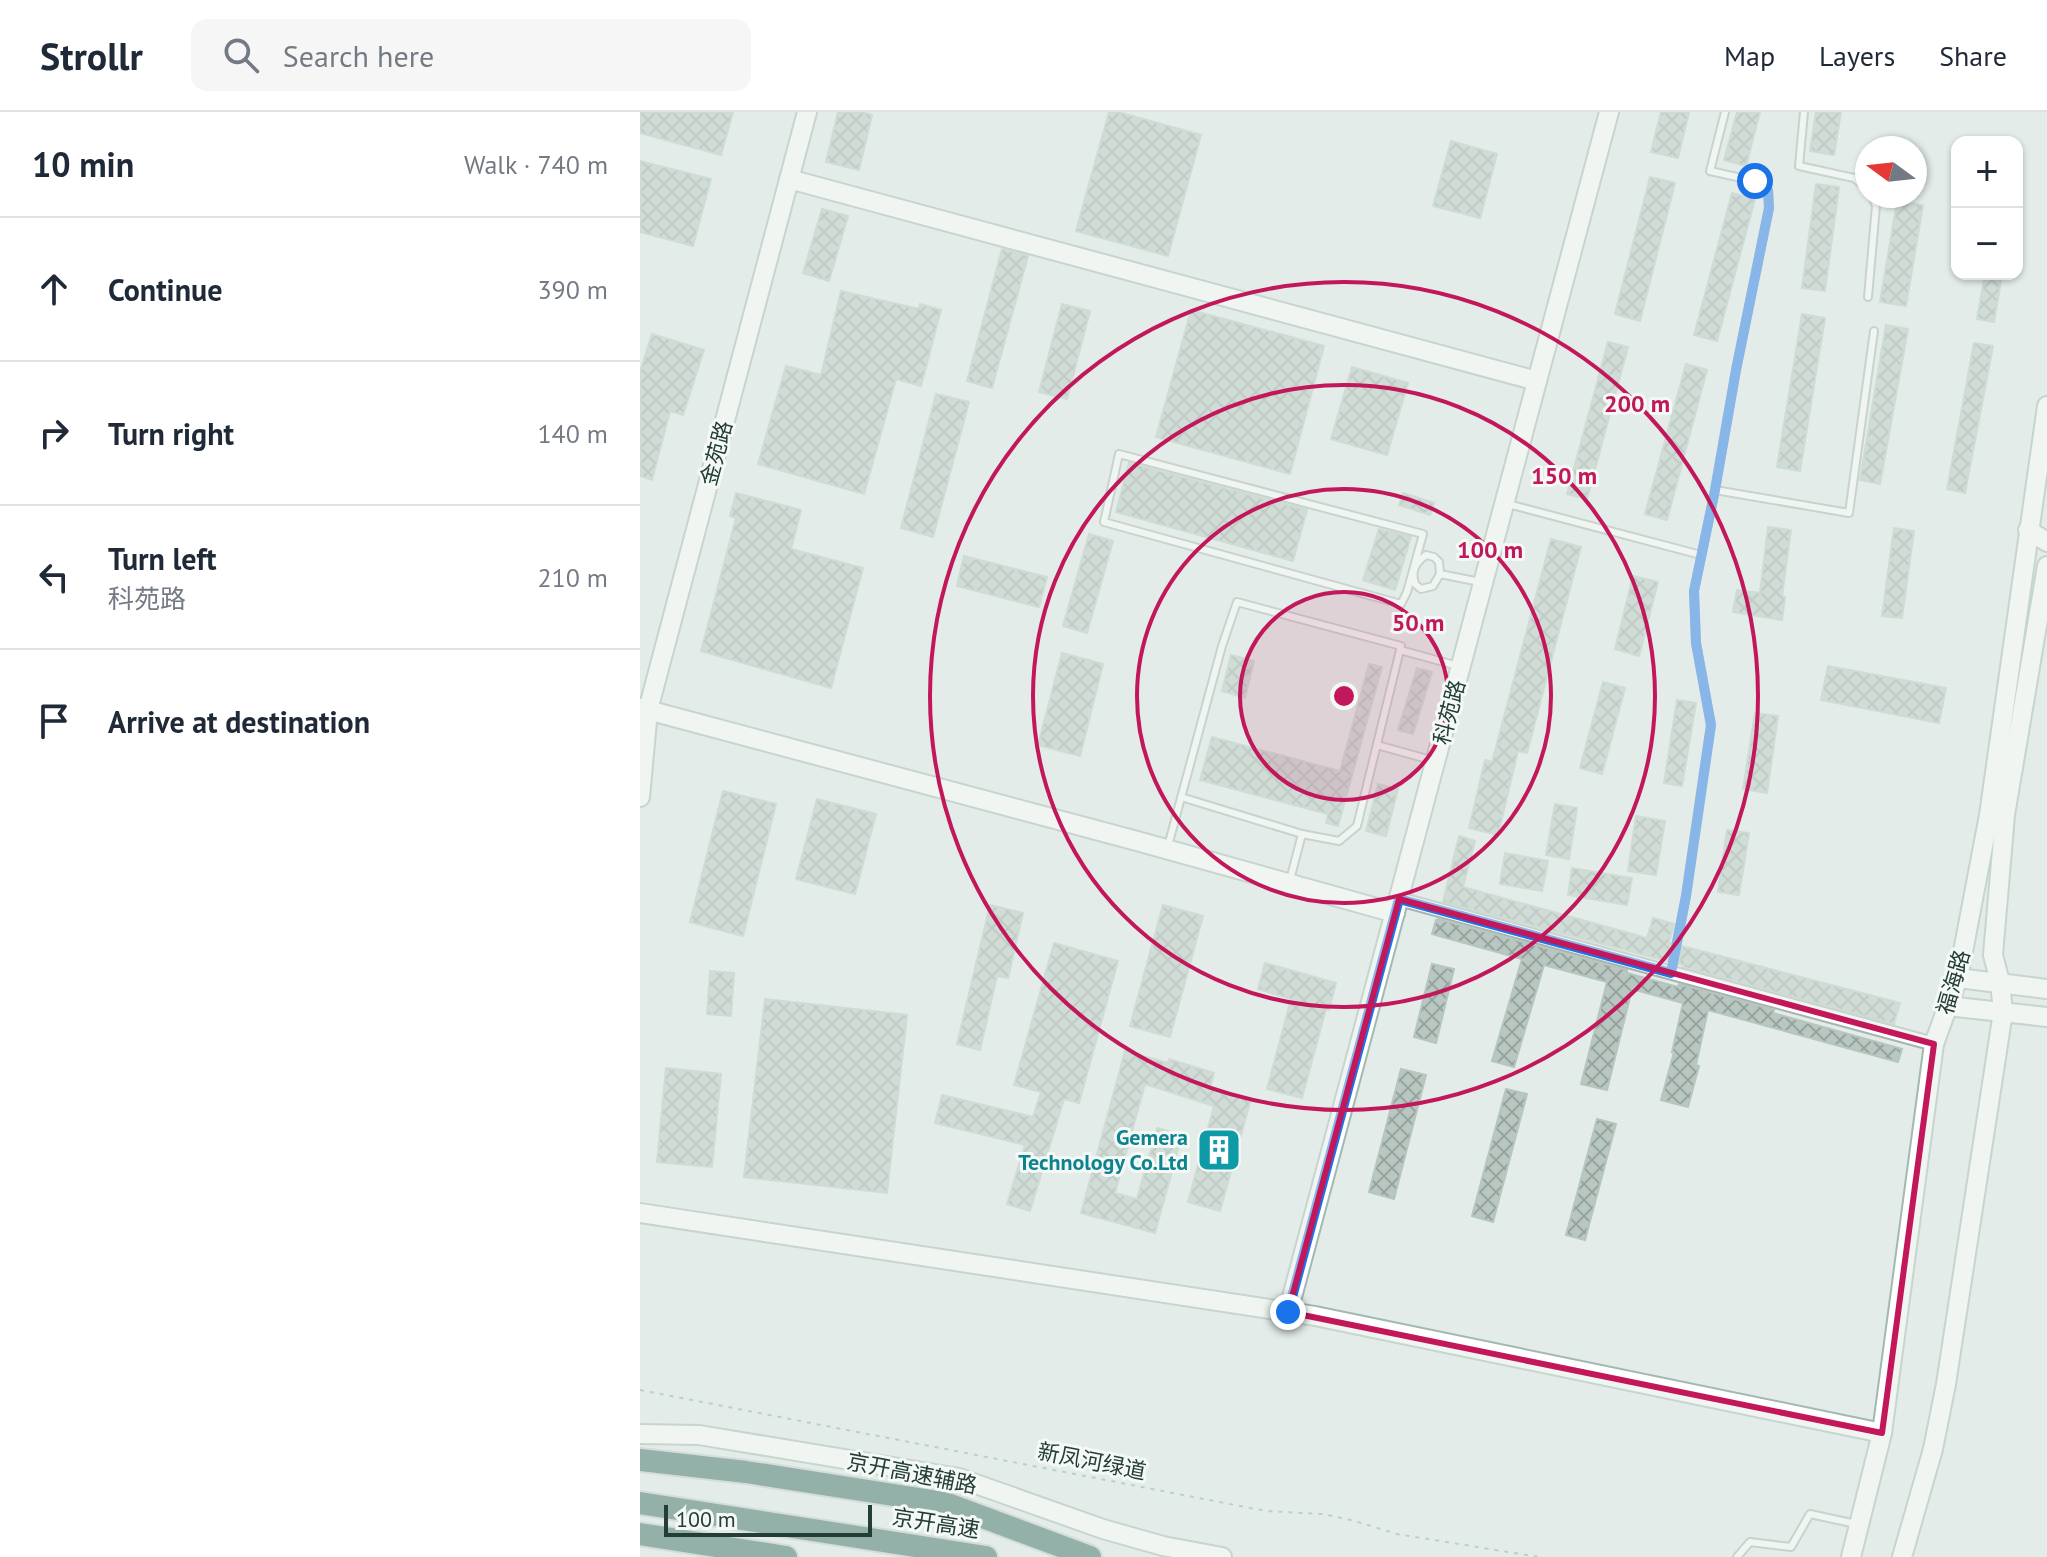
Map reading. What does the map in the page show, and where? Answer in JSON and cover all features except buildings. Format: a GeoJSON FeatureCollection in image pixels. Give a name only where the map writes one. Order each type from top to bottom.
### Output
{"type":"FeatureCollection","features":[{"type":"Feature","properties":{"kind":"highway"},"geometry":{"type":"LineString","coordinates":[[640,1460],[746,1472],[945,1503],[1090,1557]]}},
{"type":"Feature","properties":{"kind":"highway","name":"京开高速"},"geometry":{"type":"LineString","coordinates":[[640,1503],[986,1557]]}},
{"type":"Feature","properties":{"kind":"highway"},"geometry":{"type":"LineString","coordinates":[[640,1534],[786,1557]]}},
{"type":"Feature","properties":{"kind":"street","name":"金苑路"},"geometry":{"type":"LineString","coordinates":[[640,797],[644,709],[807,112]]}},
{"type":"Feature","properties":{"kind":"street","name":"科苑路"},"geometry":{"type":"LineString","coordinates":[[1288,1312],[1609,112]]}},
{"type":"Feature","properties":{"kind":"street"},"geometry":{"type":"LineString","coordinates":[[789,179],[1537,381]]}},
{"type":"Feature","properties":{"kind":"street","name":"福海路"},"geometry":{"type":"LineString","coordinates":[[1851,1557],[1882,1433],[1934,1044],[1958,978],[2038,529],[2047,406]]}},
{"type":"Feature","properties":{"kind":"street"},"geometry":{"type":"LineString","coordinates":[[2038,529],[2047,542]]}},
{"type":"Feature","properties":{"kind":"street","name":"福海路"},"geometry":{"type":"LineString","coordinates":[[1902,1557],[1933,1449],[1946,1384],[2003,1012],[1993,955],[2005,815],[2047,566]]}},
{"type":"Feature","properties":{"kind":"street"},"geometry":{"type":"LineString","coordinates":[[644,709],[1289,883],[1671,973],[1934,1044]]}},
{"type":"Feature","properties":{"kind":"street"},"geometry":{"type":"LineString","coordinates":[[1958,978],[2047,989]]}},
{"type":"Feature","properties":{"kind":"street"},"geometry":{"type":"LineString","coordinates":[[1947,1006],[2047,1017]]}},
{"type":"Feature","properties":{"kind":"street"},"geometry":{"type":"LineString","coordinates":[[640,1213],[1288,1312],[1882,1433]]}},
{"type":"Feature","properties":{"kind":"street","name":"京开高速辅路"},"geometry":{"type":"LineString","coordinates":[[640,1434],[699,1435],[959,1478],[1103,1529],[1163,1546],[1222,1557]]}},
{"type":"Feature","properties":{"kind":"lane"},"geometry":{"type":"LineString","coordinates":[[1671,973],[1686,896],[1711,725],[1696,643],[1694,591],[1769,208],[1768,190],[1755,181],[1710,171],[1725,112]]}},
{"type":"Feature","properties":{"kind":"lane"},"geometry":{"type":"LineString","coordinates":[[1804,112],[1799,166],[1855,179]]}},
{"type":"Feature","properties":{"kind":"lane"},"geometry":{"type":"LineString","coordinates":[[1868,297],[1876,208]]}},
{"type":"Feature","properties":{"kind":"lane"},"geometry":{"type":"LineString","coordinates":[[1715,490],[1849,513],[1874,331]]}},
{"type":"Feature","properties":{"kind":"lane"},"geometry":{"type":"LineString","coordinates":[[1412,574],[1415,584],[1421,589],[1433,586],[1440,574],[1439,562],[1426,555],[1419,560],[1412,574],[1401,604],[1104,522],[1119,454],[1423,534],[1412,574]]}},
{"type":"Feature","properties":{"kind":"lane"},"geometry":{"type":"LineString","coordinates":[[1505,503],[1701,555]]}},
{"type":"Feature","properties":{"kind":"lane"},"geometry":{"type":"LineString","coordinates":[[1440,574],[1484,583]]}},
{"type":"Feature","properties":{"kind":"lane"},"geometry":{"type":"LineString","coordinates":[[1167,849],[1181,797],[1222,646],[1237,602],[1401,646],[1357,826],[1339,841],[1302,834],[1181,797]]}},
{"type":"Feature","properties":{"kind":"lane"},"geometry":{"type":"LineString","coordinates":[[1400,650],[1461,667]]}},
{"type":"Feature","properties":{"kind":"lane"},"geometry":{"type":"LineString","coordinates":[[1377,745],[1436,762]]}},
{"type":"Feature","properties":{"kind":"lane"},"geometry":{"type":"LineString","coordinates":[[1289,883],[1302,834]]}},
{"type":"Feature","properties":{"kind":"lane"},"geometry":{"type":"LineString","coordinates":[[1737,1557],[1750,1542],[1791,1547],[1810,1514],[1859,1525]]}},
{"type":"Feature","properties":{"kind":"path","name":"新凤河绿道"},"geometry":{"type":"LineString","coordinates":[[640,1390],[1266,1511],[1323,1514],[1397,1534],[1539,1557]]}},
{"type":"Feature","properties":{"kind":"highlighted area"},"geometry":{"type":"Polygon","coordinates":[[[1399,899],[1934,1044],[1882,1433],[1288,1312],[1399,899]]]}},
{"type":"Feature","properties":{"kind":"place","name":"Gemera Technology Co.Ltd"},"geometry":{"type":"Point","coordinates":[1219,1150]}},
{"type":"Feature","properties":{"kind":"route"},"geometry":{"type":"LineString","coordinates":[[1288,1312],[1399,899],[1671,973],[1686,896],[1711,725],[1696,643],[1694,591],[1769,208],[1768,190],[1755,181]]}}]}
